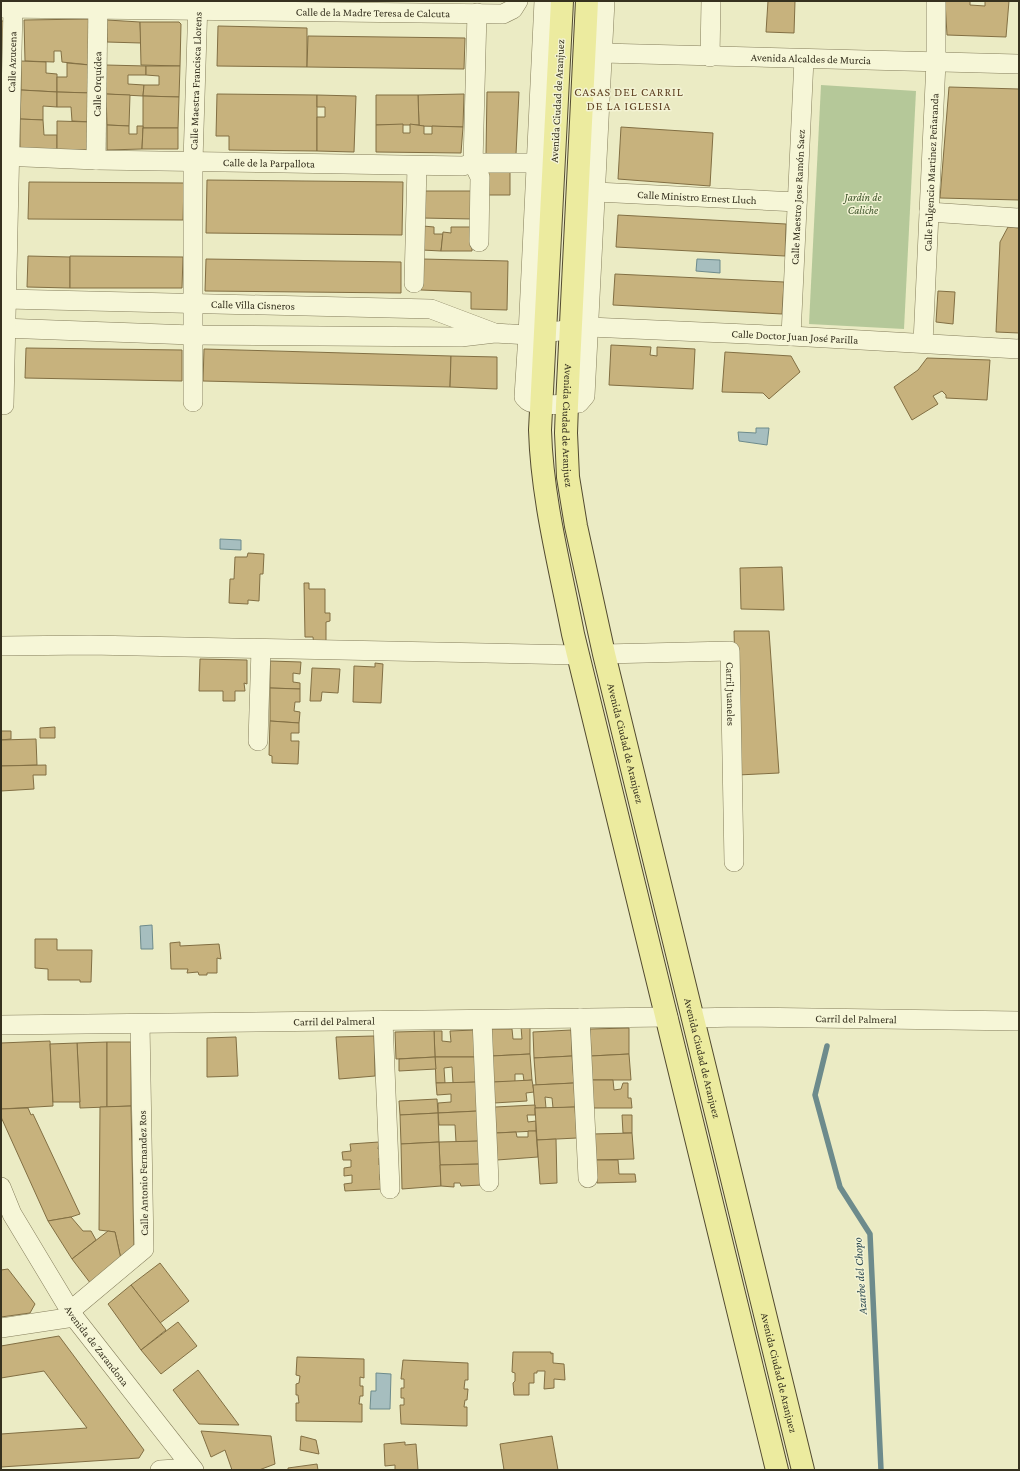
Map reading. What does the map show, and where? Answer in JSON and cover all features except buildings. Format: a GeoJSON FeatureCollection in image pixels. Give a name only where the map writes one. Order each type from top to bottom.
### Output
{"type":"FeatureCollection","features":[{"type":"Feature","properties":{"kind":"main road","name":"Avenida Ciudad de Aranjuez"},"geometry":{"type":"LineString","coordinates":[[562,1],[537,334],[542,404],[540,430],[541,457],[548,511],[578,655],[668,1017],[777,1470]]}},
{"type":"Feature","properties":{"kind":"main road","name":"Avenida Ciudad de Aranjuez"},"geometry":{"type":"LineString","coordinates":[[587,1],[580,328],[567,405],[566,433],[568,477],[576,526],[604,654],[803,1470]]}},
{"type":"Feature","properties":{"kind":"street","name":"Calle de la Madre Teresa de Calcuta"},"geometry":{"type":"LineString","coordinates":[[7,8],[98,5],[398,7],[477,14],[503,14],[513,9],[518,1]]}},
{"type":"Feature","properties":{"kind":"street"},"geometry":{"type":"LineString","coordinates":[[537,334],[536,163],[544,1]]}},
{"type":"Feature","properties":{"kind":"street"},"geometry":{"type":"LineString","coordinates":[[580,328],[596,192],[605,1]]}},
{"type":"Feature","properties":{"kind":"street"},"geometry":{"type":"LineString","coordinates":[[710,56],[711,1]]}},
{"type":"Feature","properties":{"kind":"street","name":"Calle Fulgencio Martinez Peñaranda"},"geometry":{"type":"LineString","coordinates":[[922,343],[936,62],[936,1]]}},
{"type":"Feature","properties":{"kind":"street","name":"Calle Orquídea"},"geometry":{"type":"LineString","coordinates":[[96,160],[98,5]]}},
{"type":"Feature","properties":{"kind":"street","name":"Calle Maestra Francisca Llorens"},"geometry":{"type":"LineString","coordinates":[[192,402],[193,161],[198,5]]}},
{"type":"Feature","properties":{"kind":"street","name":"Calle Azucena"},"geometry":{"type":"LineString","coordinates":[[4,405],[3,328],[6,299],[5,156],[7,8]]}},
{"type":"Feature","properties":{"kind":"street"},"geometry":{"type":"LineString","coordinates":[[477,14],[473,163],[480,177],[479,242]]}},
{"type":"Feature","properties":{"kind":"street","name":"Avenida Alcaldes de Murcia"},"geometry":{"type":"LineString","coordinates":[[602,54],[1019,64]]}},
{"type":"Feature","properties":{"kind":"street","name":"Calle Maestro Jose Ramón Saez"},"geometry":{"type":"LineString","coordinates":[[791,336],[804,59]]}},
{"type":"Feature","properties":{"kind":"street","name":"Calle de la Parpallota"},"geometry":{"type":"LineString","coordinates":[[5,156],[96,160],[417,166],[463,166],[473,163],[536,163]]}},
{"type":"Feature","properties":{"kind":"street"},"geometry":{"type":"LineString","coordinates":[[414,283],[417,166]]}},
{"type":"Feature","properties":{"kind":"street","name":"Calle Ministro Ernest Lluch"},"geometry":{"type":"LineString","coordinates":[[596,192],[797,202]]}},
{"type":"Feature","properties":{"kind":"street"},"geometry":{"type":"LineString","coordinates":[[929,212],[1019,218]]}},
{"type":"Feature","properties":{"kind":"street","name":"Calle Villa Cisneros"},"geometry":{"type":"LineString","coordinates":[[6,299],[193,302],[431,309],[495,333]]}},
{"type":"Feature","properties":{"kind":"street","name":"Calle Villa Cisneros"},"geometry":{"type":"LineString","coordinates":[[3,328],[192,334],[461,337],[495,333],[537,334],[580,328]]}},
{"type":"Feature","properties":{"kind":"street","name":"Calle Doctor Juan José Parilla"},"geometry":{"type":"LineString","coordinates":[[580,328],[791,336],[1019,349]]}},
{"type":"Feature","properties":{"kind":"street"},"geometry":{"type":"LineString","coordinates":[[542,404],[567,405]]}},
{"type":"Feature","properties":{"kind":"street"},"geometry":{"type":"LineString","coordinates":[[1,646],[90,645],[578,655]]}},
{"type":"Feature","properties":{"kind":"street"},"geometry":{"type":"LineString","coordinates":[[258,741],[261,649]]}},
{"type":"Feature","properties":{"kind":"street","name":"Carril Juaneles"},"geometry":{"type":"LineString","coordinates":[[604,654],[730,651],[734,862]]}},
{"type":"Feature","properties":{"kind":"street","name":"Carril del Palmeral"},"geometry":{"type":"LineString","coordinates":[[1,1026],[668,1017]]}},
{"type":"Feature","properties":{"kind":"street","name":"Carril del Palmeral"},"geometry":{"type":"LineString","coordinates":[[693,1018],[738,1017],[1019,1021]]}},
{"type":"Feature","properties":{"kind":"street"},"geometry":{"type":"LineString","coordinates":[[580,1018],[588,1178]]}},
{"type":"Feature","properties":{"kind":"street"},"geometry":{"type":"LineString","coordinates":[[482,1020],[489,1182]]}},
{"type":"Feature","properties":{"kind":"street"},"geometry":{"type":"LineString","coordinates":[[383,1021],[390,1189]]}},
{"type":"Feature","properties":{"kind":"street","name":"Calle Antonio Fernandez Ros"},"geometry":{"type":"LineString","coordinates":[[72,1314],[144,1249],[140,1024]]}},
{"type":"Feature","properties":{"kind":"street","name":"Avenida de Zarandona"},"geometry":{"type":"LineString","coordinates":[[1,1187],[6,1214],[72,1314],[193,1469]]}},
{"type":"Feature","properties":{"kind":"street"},"geometry":{"type":"LineString","coordinates":[[1,1328],[72,1314]]}},
{"type":"Feature","properties":{"kind":"street"},"geometry":{"type":"LineString","coordinates":[[160,1470],[193,1469]]}},
{"type":"Feature","properties":{"kind":"green space","name":"Jardín de Caliche"},"geometry":{"type":"Polygon","coordinates":[[[821,85],[916,91],[904,329],[809,324],[821,85]]]}},
{"type":"Feature","properties":{"kind":"water"},"geometry":{"type":"Polygon","coordinates":[[[697,259],[720,260],[720,273],[696,271],[697,259]]]}},
{"type":"Feature","properties":{"kind":"water"},"geometry":{"type":"Polygon","coordinates":[[[756,428],[769,428],[767,445],[739,441],[738,432],[756,433],[756,428]]]}},
{"type":"Feature","properties":{"kind":"water"},"geometry":{"type":"Polygon","coordinates":[[[220,539],[241,540],[241,550],[220,549],[220,539]]]}},
{"type":"Feature","properties":{"kind":"water"},"geometry":{"type":"Polygon","coordinates":[[[152,925],[153,949],[141,949],[140,926],[152,925]]]}},
{"type":"Feature","properties":{"kind":"water"},"geometry":{"type":"Polygon","coordinates":[[[376,1373],[391,1374],[390,1409],[370,1409],[371,1391],[376,1391],[376,1373]]]}},
{"type":"Feature","properties":{"kind":"waterway","name":"Azarbe del Chopo"},"geometry":{"type":"LineString","coordinates":[[827,1046],[815,1095],[840,1187],[870,1234],[881,1470]]}},
{"type":"Feature","properties":{"kind":"district","name":"CASAS DEL CARRIL DE LA IGLESIA"},"geometry":{"type":"Point","coordinates":[629,99]}}]}
